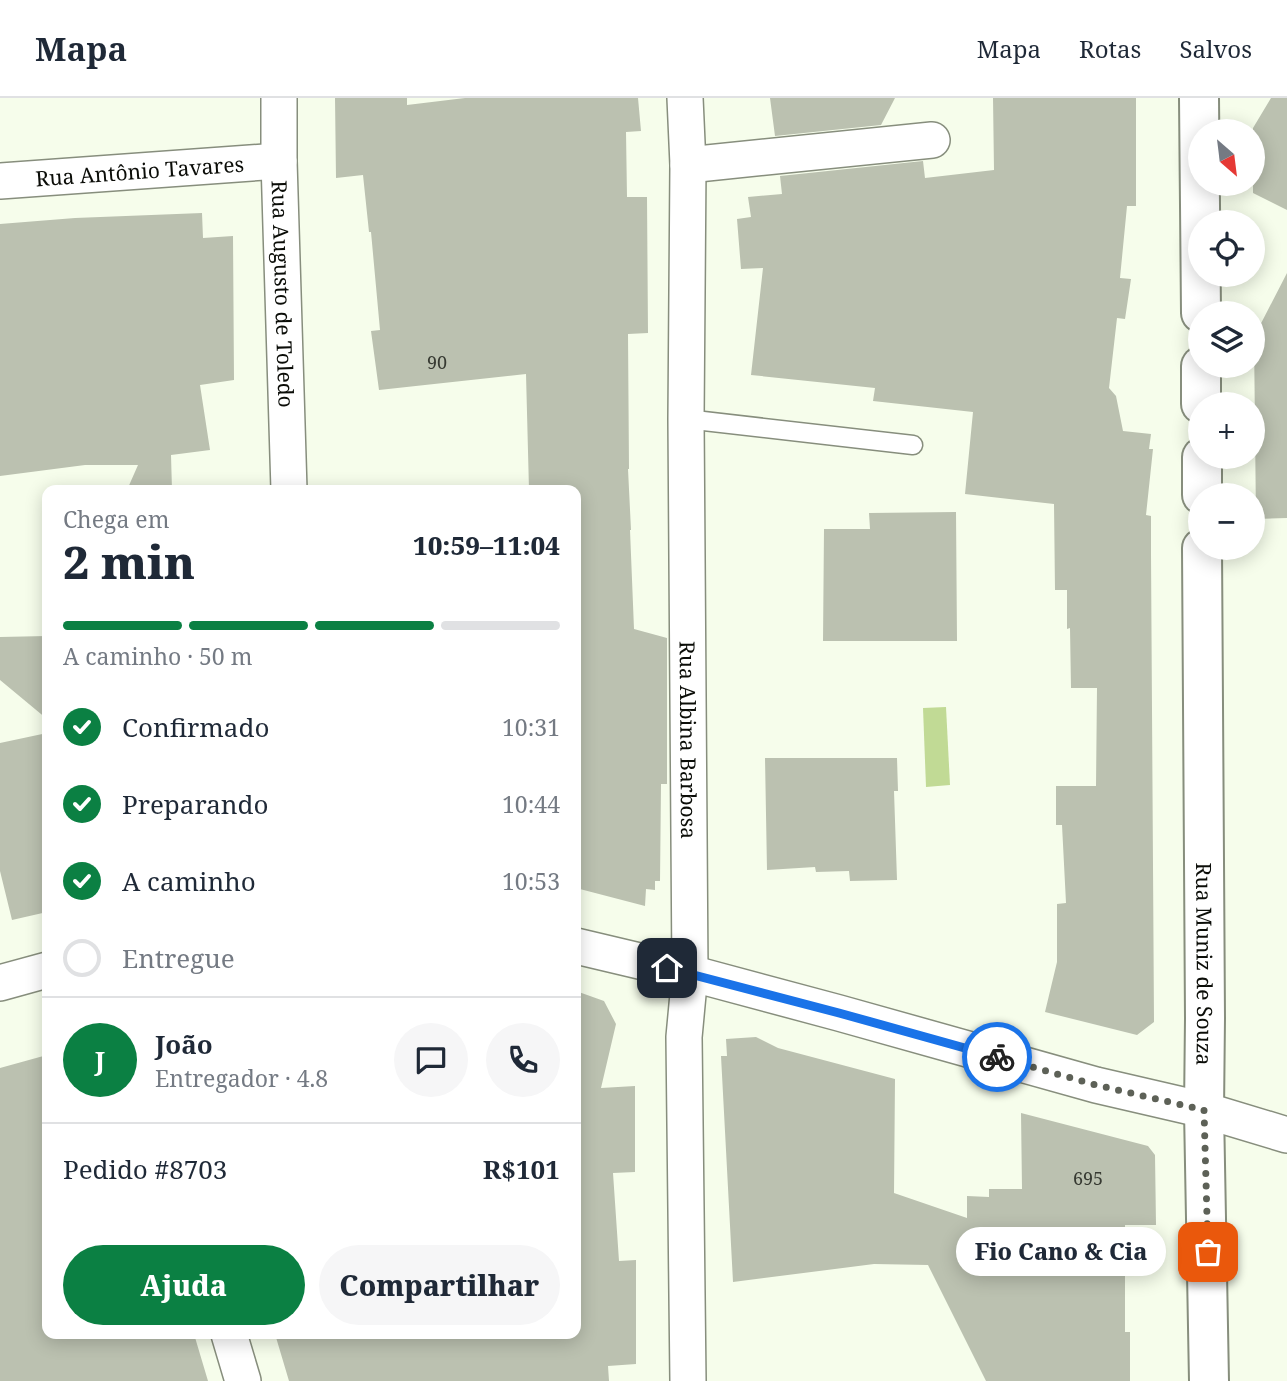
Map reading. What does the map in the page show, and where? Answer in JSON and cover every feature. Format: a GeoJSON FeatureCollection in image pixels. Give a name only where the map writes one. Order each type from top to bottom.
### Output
{"type":"FeatureCollection","features":[{"type":"Feature","properties":{"kind":"street","name":"Rua Augusto de Toledo"},"geometry":{"type":"LineString","coordinates":[[279,98],[289,485]]}},
{"type":"Feature","properties":{"kind":"street","name":"Rua Albina Barbosa"},"geometry":{"type":"LineString","coordinates":[[685,98],[688,165],[686,419],[690,973],[684,1037],[688,1381]]}},
{"type":"Feature","properties":{"kind":"street"},"geometry":{"type":"LineString","coordinates":[[1199,98],[1201,301]]}},
{"type":"Feature","properties":{"kind":"street"},"geometry":{"type":"LineString","coordinates":[[688,165],[932,140]]}},
{"type":"Feature","properties":{"kind":"street","name":"Rua Antônio Tavares"},"geometry":{"type":"LineString","coordinates":[[0,181],[279,161]]}},
{"type":"Feature","properties":{"kind":"street","name":"Rua Muniz de Souza"},"geometry":{"type":"LineString","coordinates":[[1202,560],[1204,1110],[1209,1381]]}},
{"type":"Feature","properties":{"kind":"street"},"geometry":{"type":"LineString","coordinates":[[581,947],[690,973],[1096,1085],[1204,1110],[1287,1135]]}},
{"type":"Feature","properties":{"kind":"street"},"geometry":{"type":"LineString","coordinates":[[0,984],[42,971]]}},
{"type":"Feature","properties":{"kind":"street"},"geometry":{"type":"LineString","coordinates":[[230,1339],[243,1381]]}},
{"type":"Feature","properties":{"kind":"lane"},"geometry":{"type":"LineString","coordinates":[[686,419],[913,445]]}},
{"type":"Feature","properties":{"kind":"shaded area"},"geometry":{"type":"Polygon","coordinates":[[[946,707],[950,785],[926,787],[923,708],[946,707]]]}},
{"type":"Feature","properties":{"kind":"building"},"geometry":{"type":"Polygon","coordinates":[[[335,98],[407,98],[407,105],[465,98],[638,98],[641,131],[626,132],[627,197],[647,197],[648,333],[628,334],[628,469],[634,629],[667,638],[667,784],[661,784],[660,881],[655,881],[655,890],[646,889],[645,906],[581,889],[581,485],[529,485],[526,374],[379,390],[371,331],[380,330],[363,175],[336,178],[335,98]]]}},
{"type":"Feature","properties":{"kind":"building"},"geometry":{"type":"Polygon","coordinates":[[[770,98],[895,98],[881,125],[775,136],[770,98]]]}},
{"type":"Feature","properties":{"kind":"building"},"geometry":{"type":"Polygon","coordinates":[[[993,98],[1136,98],[1136,206],[1127,206],[1120,278],[1131,279],[1125,319],[1117,318],[1109,388],[1116,396],[1123,431],[1151,434],[1149,449],[1153,449],[1146,515],[1151,516],[1154,1022],[1137,1035],[1045,1012],[1057,962],[1057,904],[1066,903],[1062,825],[1056,825],[1056,786],[1096,786],[1097,688],[1071,688],[1067,590],[1055,590],[1054,504],[965,494],[973,412],[873,401],[875,388],[751,375],[763,268],[741,269],[737,219],[751,217],[748,197],[782,194],[780,176],[923,161],[925,178],[994,170],[993,98]]]}},
{"type":"Feature","properties":{"kind":"building"},"geometry":{"type":"Polygon","coordinates":[[[1271,98],[1287,98],[1287,210],[1259,196],[1265,196],[1265,119],[1258,119],[1271,98]]]}},
{"type":"Feature","properties":{"kind":"building"},"geometry":{"type":"Polygon","coordinates":[[[202,213],[203,238],[233,236],[234,380],[200,385],[210,450],[171,455],[172,485],[129,485],[138,465],[85,465],[0,476],[0,224],[202,213]]]}},
{"type":"Feature","properties":{"kind":"building"},"geometry":{"type":"Polygon","coordinates":[[[1287,273],[1287,518],[1265,519],[1265,483],[1256,483],[1255,469],[1265,469],[1265,392],[1255,392],[1254,378],[1265,378],[1265,316],[1287,273]]]}},
{"type":"Feature","properties":{"kind":"building"},"geometry":{"type":"Polygon","coordinates":[[[956,512],[957,641],[823,641],[824,529],[870,529],[869,513],[956,512]]]}},
{"type":"Feature","properties":{"kind":"building"},"geometry":{"type":"Polygon","coordinates":[[[42,636],[42,715],[0,680],[0,637],[42,636]]]}},
{"type":"Feature","properties":{"kind":"building"},"geometry":{"type":"Polygon","coordinates":[[[42,734],[42,913],[12,920],[0,871],[0,743],[42,734]]]}},
{"type":"Feature","properties":{"kind":"building"},"geometry":{"type":"Polygon","coordinates":[[[765,758],[897,758],[898,791],[894,791],[897,880],[850,881],[849,871],[816,872],[815,867],[767,870],[765,758]]]}},
{"type":"Feature","properties":{"kind":"building"},"geometry":{"type":"Polygon","coordinates":[[[581,993],[604,1001],[616,1024],[601,1088],[635,1086],[635,1172],[613,1173],[619,1261],[636,1260],[636,1364],[608,1366],[609,1381],[289,1381],[276,1339],[581,1339],[581,993]]]}},
{"type":"Feature","properties":{"kind":"building"},"geometry":{"type":"Polygon","coordinates":[[[756,1037],[778,1048],[895,1079],[894,1193],[967,1218],[967,1196],[989,1197],[989,1189],[1022,1189],[1021,1113],[1148,1146],[1155,1155],[1156,1225],[1125,1225],[1125,1332],[1130,1332],[1130,1381],[986,1381],[928,1265],[874,1264],[733,1282],[721,1056],[727,1056],[726,1039],[756,1037]]]}},
{"type":"Feature","properties":{"kind":"building"},"geometry":{"type":"Polygon","coordinates":[[[42,1056],[42,1339],[195,1339],[208,1381],[0,1381],[0,1068],[42,1056]]]}},
{"type":"Feature","properties":{"kind":"way so far"},"geometry":{"type":"LineString","coordinates":[[997,1057],[1096,1085],[1204,1110],[1208,1252]]}},
{"type":"Feature","properties":{"kind":"place","name":"Fio Cano & Cia"},"geometry":{"type":"Point","coordinates":[1208,1252]}},
{"type":"Feature","properties":{"kind":"route"},"geometry":{"type":"LineString","coordinates":[[667,968],[997,1057]]}}]}
